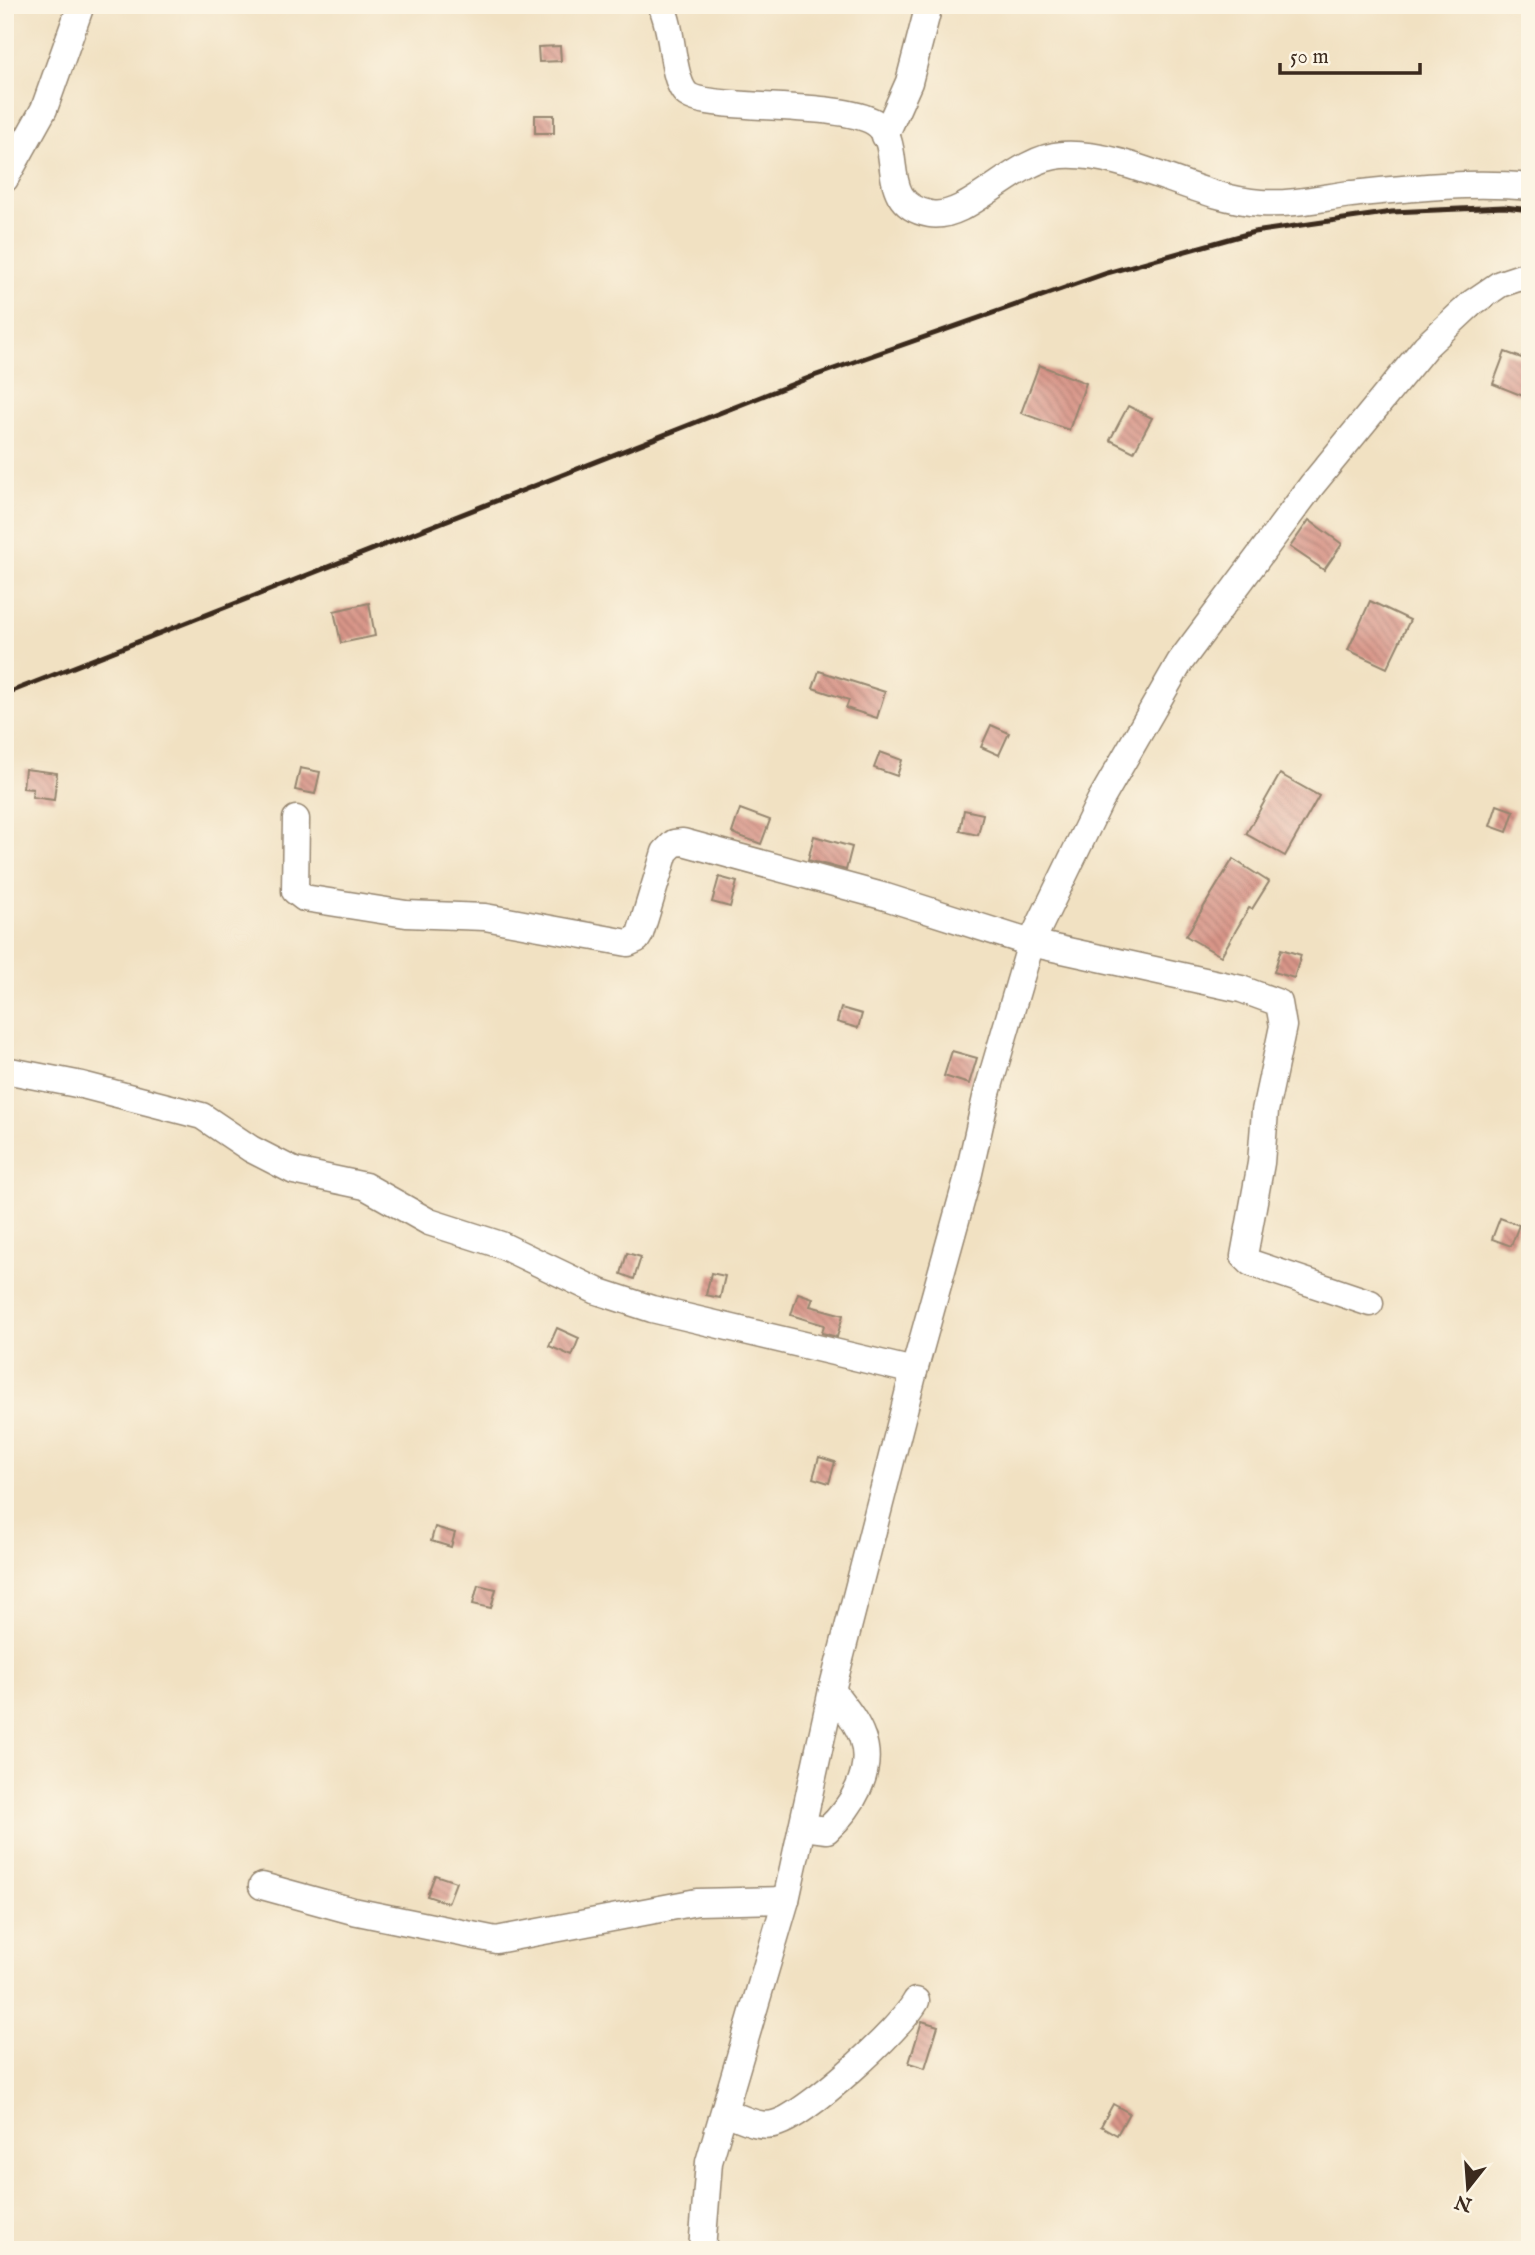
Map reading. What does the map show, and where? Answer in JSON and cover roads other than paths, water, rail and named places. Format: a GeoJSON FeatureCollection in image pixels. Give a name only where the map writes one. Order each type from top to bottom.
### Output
{"type":"FeatureCollection","features":[{"type":"Feature","properties":{"kind":"street"},"geometry":{"type":"LineString","coordinates":[[5,179],[44,109],[81,5]]}},
{"type":"Feature","properties":{"kind":"street"},"geometry":{"type":"LineString","coordinates":[[661,5],[670,26],[680,84],[688,96],[704,102],[800,107],[839,112],[871,121],[885,136],[894,184],[899,194],[912,207],[931,214],[955,211],[1029,163],[1049,157],[1071,155],[1094,157],[1259,203],[1437,186],[1530,187]]}},
{"type":"Feature","properties":{"kind":"street"},"geometry":{"type":"LineString","coordinates":[[885,136],[909,82],[929,5]]}},
{"type":"Feature","properties":{"kind":"street"},"geometry":{"type":"LineString","coordinates":[[702,2250],[709,2162],[786,1900],[832,1690],[914,1371],[969,1173],[987,1093],[1031,943],[1100,801],[1180,662],[1279,529],[1426,346],[1472,303],[1500,284],[1530,274]]}},
{"type":"Feature","properties":{"kind":"street"},"geometry":{"type":"LineString","coordinates":[[296,819],[295,891],[304,898],[406,915],[485,917],[628,943],[637,939],[640,934],[665,852],[674,843],[683,842],[862,890],[1031,943],[1241,989],[1279,1003],[1283,1026],[1265,1111],[1261,1163],[1244,1256],[1251,1263],[1370,1303]]}},
{"type":"Feature","properties":{"kind":"street"},"geometry":{"type":"LineString","coordinates":[[5,1070],[82,1085],[202,1116],[251,1149],[294,1171],[365,1186],[429,1222],[501,1245],[597,1290],[652,1310],[914,1371]]}},
{"type":"Feature","properties":{"kind":"street"},"geometry":{"type":"LineString","coordinates":[[803,1827],[827,1830],[840,1818],[861,1781],[866,1758],[863,1738],[832,1690]]}},
{"type":"Feature","properties":{"kind":"street"},"geometry":{"type":"LineString","coordinates":[[262,1886],[353,1911],[496,1940],[697,1902],[786,1900]]}},
{"type":"Feature","properties":{"kind":"street"},"geometry":{"type":"LineString","coordinates":[[725,2112],[763,2126],[796,2115],[898,2026],[916,2001]]}},
{"type":"Feature","properties":{"kind":"railway"},"geometry":{"type":"LineString","coordinates":[[5,694],[811,377],[1107,273],[1254,232],[1392,212],[1504,207],[1530,210]]}}]}
